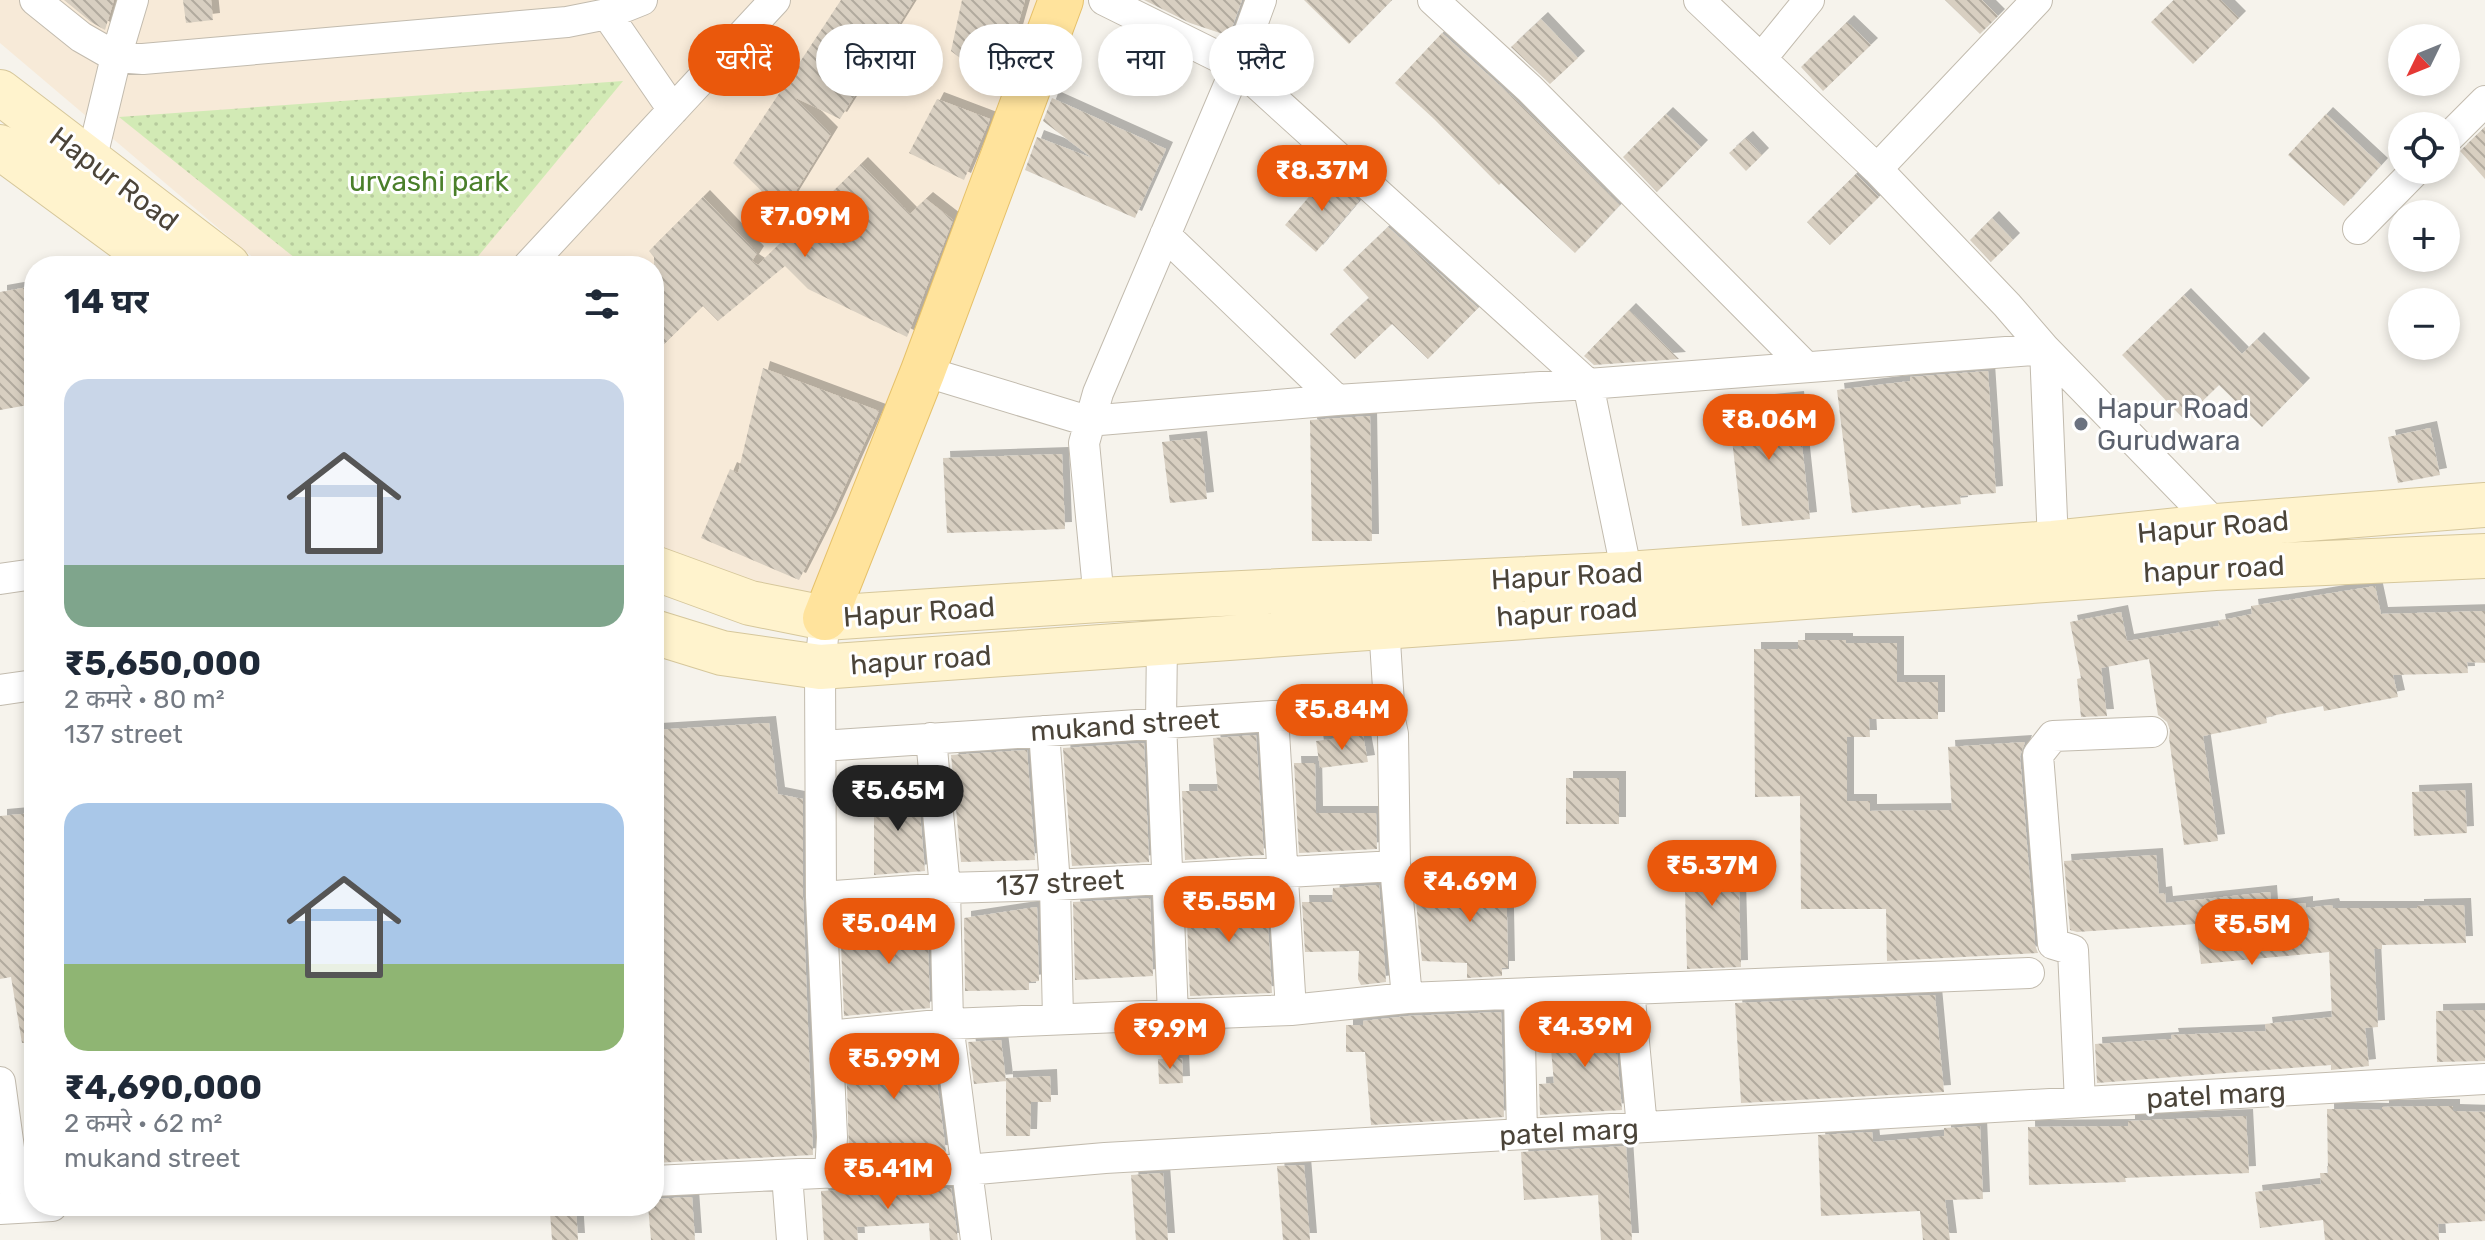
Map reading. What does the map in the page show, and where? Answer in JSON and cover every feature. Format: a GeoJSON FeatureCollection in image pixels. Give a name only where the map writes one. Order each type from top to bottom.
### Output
{"type":"FeatureCollection","features":[{"type":"Feature","properties":{"kind":"main road"},"geometry":{"type":"LineString","coordinates":[[825,618],[923,371],[1061,0]]}},
{"type":"Feature","properties":{"kind":"main road","name":"Hapur Road"},"geometry":{"type":"LineString","coordinates":[[0,92],[215,256]]}},
{"type":"Feature","properties":{"kind":"main road","name":"hapur road"},"geometry":{"type":"LineString","coordinates":[[0,147],[148,256]]}},
{"type":"Feature","properties":{"kind":"main road","name":"Hapur Road"},"geometry":{"type":"LineString","coordinates":[[664,572],[750,603],[825,618],[1099,600],[1627,574],[2053,543],[2217,526],[2485,505]]}},
{"type":"Feature","properties":{"kind":"main road","name":"hapur road"},"geometry":{"type":"LineString","coordinates":[[664,635],[722,653],[820,667],[2215,568],[2485,556]]}},
{"type":"Feature","properties":{"kind":"street"},"geometry":{"type":"LineString","coordinates":[[35,0],[81,37],[116,57],[143,59],[567,22],[607,14],[642,0]]}},
{"type":"Feature","properties":{"kind":"street"},"geometry":{"type":"LineString","coordinates":[[91,161],[133,0]]}},
{"type":"Feature","properties":{"kind":"street"},"geometry":{"type":"LineString","coordinates":[[537,256],[775,0]]}},
{"type":"Feature","properties":{"kind":"street"},"geometry":{"type":"LineString","coordinates":[[1104,0],[1209,52]]}},
{"type":"Feature","properties":{"kind":"street"},"geometry":{"type":"LineString","coordinates":[[1252,24],[1261,0]]}},
{"type":"Feature","properties":{"kind":"street"},"geometry":{"type":"LineString","coordinates":[[1433,0],[1530,89],[1806,367]]}},
{"type":"Feature","properties":{"kind":"street"},"geometry":{"type":"LineString","coordinates":[[1699,0],[1877,169],[2045,349],[2217,526]]}},
{"type":"Feature","properties":{"kind":"street"},"geometry":{"type":"LineString","coordinates":[[1761,59],[1809,0]]}},
{"type":"Feature","properties":{"kind":"street"},"geometry":{"type":"LineString","coordinates":[[1877,169],[2037,0]]}},
{"type":"Feature","properties":{"kind":"street"},"geometry":{"type":"LineString","coordinates":[[607,14],[673,110]]}},
{"type":"Feature","properties":{"kind":"street"},"geometry":{"type":"LineString","coordinates":[[1099,600],[1084,443],[1088,421],[1224,96]]}},
{"type":"Feature","properties":{"kind":"street"},"geometry":{"type":"LineString","coordinates":[[1270,96],[1588,384],[1627,574]]}},
{"type":"Feature","properties":{"kind":"street"},"geometry":{"type":"LineString","coordinates":[[2460,126],[2485,101]]}},
{"type":"Feature","properties":{"kind":"street"},"geometry":{"type":"LineString","coordinates":[[2358,229],[2402,184]]}},
{"type":"Feature","properties":{"kind":"street"},"geometry":{"type":"LineString","coordinates":[[1165,235],[1337,400]]}},
{"type":"Feature","properties":{"kind":"street"},"geometry":{"type":"LineString","coordinates":[[923,371],[1088,421],[2045,349]]}},
{"type":"Feature","properties":{"kind":"street"},"geometry":{"type":"LineString","coordinates":[[2045,349],[2053,543]]}},
{"type":"Feature","properties":{"kind":"street"},"geometry":{"type":"LineString","coordinates":[[0,579],[24,575]]}},
{"type":"Feature","properties":{"kind":"street"},"geometry":{"type":"LineString","coordinates":[[825,618],[820,667],[821,897],[832,1137],[830,1173]]}},
{"type":"Feature","properties":{"kind":"street"},"geometry":{"type":"LineString","coordinates":[[1384,625],[1393,734],[1395,866],[1407,998]]}},
{"type":"Feature","properties":{"kind":"street"},"geometry":{"type":"LineString","coordinates":[[1162,643],[1161,722],[1173,1015]]}},
{"type":"Feature","properties":{"kind":"street"},"geometry":{"type":"LineString","coordinates":[[0,690],[24,686]]}},
{"type":"Feature","properties":{"kind":"street","name":"mukand street"},"geometry":{"type":"LineString","coordinates":[[821,746],[1273,716],[1364,715],[1390,720]]}},
{"type":"Feature","properties":{"kind":"street"},"geometry":{"type":"LineString","coordinates":[[1273,716],[1291,1010]]}},
{"type":"Feature","properties":{"kind":"street"},"geometry":{"type":"LineString","coordinates":[[1044,731],[1055,885],[1058,1019]]}},
{"type":"Feature","properties":{"kind":"street"},"geometry":{"type":"LineString","coordinates":[[2080,1102],[2073,950],[2053,944],[2038,755],[2053,736],[2152,732]]}},
{"type":"Feature","properties":{"kind":"street"},"geometry":{"type":"LineString","coordinates":[[931,738],[945,888],[948,1024],[976,1240]]}},
{"type":"Feature","properties":{"kind":"street","name":"137 street"},"geometry":{"type":"LineString","coordinates":[[821,897],[1395,866]]}},
{"type":"Feature","properties":{"kind":"street"},"geometry":{"type":"LineString","coordinates":[[828,1036],[948,1024],[1291,1010],[1407,998],[2029,973]]}},
{"type":"Feature","properties":{"kind":"street"},"geometry":{"type":"LineString","coordinates":[[1629,989],[1642,1127]]}},
{"type":"Feature","properties":{"kind":"street"},"geometry":{"type":"LineString","coordinates":[[1519,994],[1522,1134]]}},
{"type":"Feature","properties":{"kind":"street","name":"patel marg"},"geometry":{"type":"LineString","coordinates":[[664,1181],[966,1170],[1121,1157],[2485,1079]]}},
{"type":"Feature","properties":{"kind":"street"},"geometry":{"type":"LineString","coordinates":[[0,1082],[8,1208]]}},
{"type":"Feature","properties":{"kind":"street"},"geometry":{"type":"LineString","coordinates":[[787,1175],[792,1240]]}},
{"type":"Feature","properties":{"kind":"shaded area"},"geometry":{"type":"Polygon","coordinates":[[[0,0],[1052,0],[1042,24],[959,24],[959,96],[1013,96],[810,601],[664,556],[664,256],[251,256],[0,43],[0,0]]]}},
{"type":"Feature","properties":{"kind":"green space","name":"urvashi park"},"geometry":{"type":"Polygon","coordinates":[[[623,81],[478,256],[293,256],[119,117],[623,81]]]}},
{"type":"Feature","properties":{"kind":"building"},"geometry":{"type":"Polygon","coordinates":[[[64,0],[114,0],[105,30],[91,22],[64,0]]]}},
{"type":"Feature","properties":{"kind":"building"},"geometry":{"type":"Polygon","coordinates":[[[183,0],[211,0],[213,20],[186,23],[183,0]]]}},
{"type":"Feature","properties":{"kind":"building"},"geometry":{"type":"Polygon","coordinates":[[[841,0],[914,0],[899,24],[825,24],[841,0]]]}},
{"type":"Feature","properties":{"kind":"building"},"geometry":{"type":"Polygon","coordinates":[[[962,0],[1025,0],[1018,24],[959,24],[959,57],[951,51],[962,0]]]}},
{"type":"Feature","properties":{"kind":"building"},"geometry":{"type":"Polygon","coordinates":[[[1144,0],[1242,0],[1233,24],[1209,24],[1209,29],[1144,0]]]}},
{"type":"Feature","properties":{"kind":"building"},"geometry":{"type":"Polygon","coordinates":[[[1304,0],[1392,0],[1349,44],[1304,0]]]}},
{"type":"Feature","properties":{"kind":"building"},"geometry":{"type":"Polygon","coordinates":[[[1945,0],[1982,0],[1998,16],[1980,34],[1945,0]]]}},
{"type":"Feature","properties":{"kind":"building"},"geometry":{"type":"Polygon","coordinates":[[[2174,0],[2221,0],[2239,18],[2193,64],[2151,22],[2174,0]]]}},
{"type":"Feature","properties":{"kind":"building"},"geometry":{"type":"Polygon","coordinates":[[[1541,19],[1578,58],[1550,84],[1511,47],[1541,19]]]}},
{"type":"Feature","properties":{"kind":"building"},"geometry":{"type":"Polygon","coordinates":[[[1847,22],[1871,45],[1823,91],[1801,67],[1847,22]]]}},
{"type":"Feature","properties":{"kind":"building"},"geometry":{"type":"Polygon","coordinates":[[[1442,33],[1518,102],[1620,205],[1575,253],[1501,183],[1499,185],[1395,83],[1442,33]]]}},
{"type":"Feature","properties":{"kind":"building"},"geometry":{"type":"Polygon","coordinates":[[[816,38],[816,96],[854,96],[840,119],[794,97],[831,134],[783,212],[733,163],[777,96],[800,96],[800,62],[816,38]]]}},
{"type":"Feature","properties":{"kind":"building"},"geometry":{"type":"Polygon","coordinates":[[[1052,98],[1166,149],[1135,218],[1025,170],[1037,137],[1092,158],[1043,121],[1052,98]]]}},
{"type":"Feature","properties":{"kind":"building"},"geometry":{"type":"Polygon","coordinates":[[[937,99],[990,119],[964,180],[909,153],[937,99]]]}},
{"type":"Feature","properties":{"kind":"building"},"geometry":{"type":"Polygon","coordinates":[[[1666,114],[1701,147],[1657,192],[1623,157],[1666,114]]]}},
{"type":"Feature","properties":{"kind":"building"},"geometry":{"type":"Polygon","coordinates":[[[2326,114],[2381,165],[2344,206],[2288,155],[2326,114]]]}},
{"type":"Feature","properties":{"kind":"building"},"geometry":{"type":"Polygon","coordinates":[[[2485,127],[2485,179],[2460,151],[2485,127]]]}},
{"type":"Feature","properties":{"kind":"building"},"geometry":{"type":"Polygon","coordinates":[[[1746,138],[1762,155],[1746,171],[1729,153],[1746,138]]]}},
{"type":"Feature","properties":{"kind":"building"},"geometry":{"type":"Polygon","coordinates":[[[861,164],[910,214],[926,199],[953,220],[907,337],[808,289],[785,266],[718,321],[703,306],[664,344],[664,256],[653,256],[649,251],[703,197],[757,253],[752,261],[758,265],[861,164]]]}},
{"type":"Feature","properties":{"kind":"building"},"geometry":{"type":"Polygon","coordinates":[[[1329,173],[1359,201],[1316,252],[1285,225],[1329,173]]]}},
{"type":"Feature","properties":{"kind":"building"},"geometry":{"type":"Polygon","coordinates":[[[1856,174],[1879,197],[1830,245],[1807,222],[1856,174]]]}},
{"type":"Feature","properties":{"kind":"building"},"geometry":{"type":"Polygon","coordinates":[[[1992,218],[2013,240],[1991,262],[1970,240],[1992,218]]]}},
{"type":"Feature","properties":{"kind":"building"},"geometry":{"type":"Polygon","coordinates":[[[1388,227],[1478,308],[1428,359],[1392,324],[1355,359],[1330,334],[1369,298],[1343,270],[1388,227]]]}},
{"type":"Feature","properties":{"kind":"building"},"geometry":{"type":"Polygon","coordinates":[[[24,288],[24,406],[0,410],[0,292],[24,288]]]}},
{"type":"Feature","properties":{"kind":"building"},"geometry":{"type":"Polygon","coordinates":[[[2184,295],[2242,354],[2257,339],[2303,385],[2262,427],[2219,385],[2184,419],[2122,355],[2184,295]]]}},
{"type":"Feature","properties":{"kind":"building"},"geometry":{"type":"Polygon","coordinates":[[[1629,310],[1679,359],[1594,365],[1584,356],[1629,310]]]}},
{"type":"Feature","properties":{"kind":"building"},"geometry":{"type":"Polygon","coordinates":[[[763,368],[879,411],[799,580],[701,538],[730,469],[738,473],[763,368]]]}},
{"type":"Feature","properties":{"kind":"building"},"geometry":{"type":"Polygon","coordinates":[[[1988,371],[1996,493],[1960,496],[1961,504],[1852,513],[1837,390],[1910,381],[1910,377],[1988,371]]]}},
{"type":"Feature","properties":{"kind":"building"},"geometry":{"type":"Polygon","coordinates":[[[1797,398],[1810,519],[1742,526],[1728,405],[1797,398]]]}},
{"type":"Feature","properties":{"kind":"building"},"geometry":{"type":"Polygon","coordinates":[[[1370,416],[1372,541],[1312,541],[1310,420],[1370,416]]]}},
{"type":"Feature","properties":{"kind":"building"},"geometry":{"type":"Polygon","coordinates":[[[2430,428],[2440,475],[2398,483],[2388,437],[2430,428]]]}},
{"type":"Feature","properties":{"kind":"building"},"geometry":{"type":"Polygon","coordinates":[[[1200,438],[1207,499],[1170,503],[1162,442],[1200,438]]]}},
{"type":"Feature","properties":{"kind":"building"},"geometry":{"type":"Polygon","coordinates":[[[1062,454],[1065,529],[947,533],[943,458],[1062,454]]]}},
{"type":"Feature","properties":{"kind":"building"},"geometry":{"type":"Polygon","coordinates":[[[2375,586],[2381,614],[2485,611],[2485,663],[2467,662],[2468,673],[2393,675],[2398,697],[2324,711],[2323,706],[2266,717],[2267,723],[2203,736],[2218,841],[2184,845],[2170,730],[2167,722],[2158,715],[2149,659],[2101,668],[2107,716],[2081,717],[2077,679],[2081,678],[2070,622],[2121,612],[2127,641],[2219,626],[2218,621],[2252,614],[2251,606],[2375,586]]]}},
{"type":"Feature","properties":{"kind":"building"},"geometry":{"type":"Polygon","coordinates":[[[1798,640],[1897,643],[1897,682],[1938,682],[1938,719],[1869,719],[1870,737],[1847,737],[1847,801],[1870,801],[1870,811],[1952,810],[1948,747],[2025,742],[2020,756],[2038,953],[1887,961],[1886,909],[1801,909],[1800,796],[1755,797],[1754,649],[1798,649],[1798,640]]]}},
{"type":"Feature","properties":{"kind":"building"},"geometry":{"type":"Polygon","coordinates":[[[769,723],[778,794],[803,799],[803,897],[813,1155],[664,1162],[664,729],[769,723]]]}},
{"type":"Feature","properties":{"kind":"building"},"geometry":{"type":"Polygon","coordinates":[[[1256,735],[1264,855],[1185,860],[1182,791],[1218,791],[1213,738],[1256,735]]]}},
{"type":"Feature","properties":{"kind":"building"},"geometry":{"type":"Polygon","coordinates":[[[1363,735],[1368,762],[1320,768],[1316,741],[1363,735]]]}},
{"type":"Feature","properties":{"kind":"building"},"geometry":{"type":"Polygon","coordinates":[[[1144,743],[1149,862],[1072,866],[1063,748],[1144,743]]]}},
{"type":"Feature","properties":{"kind":"building"},"geometry":{"type":"Polygon","coordinates":[[[1027,750],[1035,860],[961,862],[951,755],[1027,750]]]}},
{"type":"Feature","properties":{"kind":"building"},"geometry":{"type":"Polygon","coordinates":[[[1294,763],[1315,763],[1316,813],[1376,813],[1377,849],[1299,853],[1294,763]]]}},
{"type":"Feature","properties":{"kind":"building"},"geometry":{"type":"Polygon","coordinates":[[[1566,778],[1619,778],[1619,824],[1566,824],[1566,778]]]}},
{"type":"Feature","properties":{"kind":"building"},"geometry":{"type":"Polygon","coordinates":[[[874,790],[918,791],[925,871],[874,875],[874,790]]]}},
{"type":"Feature","properties":{"kind":"building"},"geometry":{"type":"Polygon","coordinates":[[[2465,790],[2467,833],[2414,836],[2412,792],[2465,790]]]}},
{"type":"Feature","properties":{"kind":"building"},"geometry":{"type":"Polygon","coordinates":[[[24,814],[24,1043],[11,977],[0,979],[0,816],[24,814]]]}},
{"type":"Feature","properties":{"kind":"building"},"geometry":{"type":"Polygon","coordinates":[[[1738,847],[1741,967],[1687,969],[1684,848],[1738,847]]]}},
{"type":"Feature","properties":{"kind":"building"},"geometry":{"type":"Polygon","coordinates":[[[2156,855],[2159,894],[2165,893],[2166,903],[2270,892],[2271,907],[2306,903],[2306,908],[2332,905],[2333,908],[2417,908],[2464,905],[2466,943],[2382,945],[2382,949],[2374,949],[2378,1027],[2365,1028],[2369,1066],[2331,1070],[2331,1065],[2097,1083],[2095,1044],[2172,1039],[2171,1035],[2266,1031],[2265,1024],[2332,1017],[2329,952],[2201,964],[2196,924],[2070,930],[2064,861],[2156,855]]]}},
{"type":"Feature","properties":{"kind":"building"},"geometry":{"type":"Polygon","coordinates":[[[1465,864],[1506,864],[1508,968],[1502,968],[1502,976],[1467,978],[1467,963],[1422,961],[1416,902],[1466,904],[1465,864]]]}},
{"type":"Feature","properties":{"kind":"building"},"geometry":{"type":"Polygon","coordinates":[[[1379,885],[1386,982],[1361,985],[1358,979],[1359,951],[1305,952],[1302,902],[1332,902],[1333,888],[1379,885]]]}},
{"type":"Feature","properties":{"kind":"building"},"geometry":{"type":"Polygon","coordinates":[[[1266,891],[1272,993],[1190,996],[1186,896],[1266,891]]]}},
{"type":"Feature","properties":{"kind":"building"},"geometry":{"type":"Polygon","coordinates":[[[1150,898],[1153,976],[1075,980],[1073,902],[1150,898]]]}},
{"type":"Feature","properties":{"kind":"building"},"geometry":{"type":"Polygon","coordinates":[[[927,907],[930,1008],[844,1016],[841,946],[880,942],[876,911],[927,907]]]}},
{"type":"Feature","properties":{"kind":"building"},"geometry":{"type":"Polygon","coordinates":[[[1037,907],[1039,981],[1029,982],[1029,990],[965,991],[964,918],[1037,907]]]}},
{"type":"Feature","properties":{"kind":"building"},"geometry":{"type":"Polygon","coordinates":[[[1935,995],[1944,1092],[1741,1103],[1735,1003],[1935,995]]]}},
{"type":"Feature","properties":{"kind":"building"},"geometry":{"type":"Polygon","coordinates":[[[1613,1008],[1622,1110],[1540,1115],[1539,1084],[1554,1083],[1551,1049],[1578,1047],[1575,1009],[1613,1008]]]}},
{"type":"Feature","properties":{"kind":"building"},"geometry":{"type":"Polygon","coordinates":[[[2485,1010],[2485,1061],[2437,1062],[2436,1011],[2485,1010]]]}},
{"type":"Feature","properties":{"kind":"building"},"geometry":{"type":"Polygon","coordinates":[[[1501,1012],[1504,1117],[1371,1125],[1365,1052],[1346,1052],[1346,1025],[1363,1025],[1363,1021],[1408,1016],[1501,1012]]]}},
{"type":"Feature","properties":{"kind":"building"},"geometry":{"type":"Polygon","coordinates":[[[1001,1040],[1006,1081],[974,1084],[968,1042],[1001,1040]]]}},
{"type":"Feature","properties":{"kind":"building"},"geometry":{"type":"Polygon","coordinates":[[[932,1044],[946,1152],[849,1154],[846,1052],[932,1044]]]}},
{"type":"Feature","properties":{"kind":"building"},"geometry":{"type":"Polygon","coordinates":[[[1182,1058],[1183,1083],[1159,1084],[1158,1059],[1182,1058]]]}},
{"type":"Feature","properties":{"kind":"building"},"geometry":{"type":"Polygon","coordinates":[[[1050,1076],[1051,1102],[1031,1102],[1030,1136],[1006,1136],[1006,1078],[1050,1076]]]}},
{"type":"Feature","properties":{"kind":"building"},"geometry":{"type":"Polygon","coordinates":[[[2453,1106],[2453,1111],[2485,1112],[2485,1221],[2438,1224],[2439,1240],[2325,1240],[2323,1220],[2260,1228],[2255,1192],[2321,1184],[2320,1173],[2328,1173],[2327,1109],[2453,1106]]]}},
{"type":"Feature","properties":{"kind":"building"},"geometry":{"type":"Polygon","coordinates":[[[2246,1116],[2249,1173],[2029,1185],[2028,1127],[2128,1126],[2128,1121],[2246,1116]]]}},
{"type":"Feature","properties":{"kind":"building"},"geometry":{"type":"Polygon","coordinates":[[[1980,1126],[1983,1199],[1945,1200],[1950,1240],[1923,1240],[1920,1211],[1821,1216],[1818,1135],[1872,1132],[1873,1142],[1944,1136],[1944,1128],[1980,1126]]]}},
{"type":"Feature","properties":{"kind":"building"},"geometry":{"type":"Polygon","coordinates":[[[1626,1146],[1632,1240],[1601,1240],[1598,1195],[1524,1200],[1521,1152],[1626,1146]]]}},
{"type":"Feature","properties":{"kind":"building"},"geometry":{"type":"Polygon","coordinates":[[[1304,1165],[1310,1240],[1283,1240],[1277,1166],[1304,1165]]]}},
{"type":"Feature","properties":{"kind":"building"},"geometry":{"type":"Polygon","coordinates":[[[1163,1173],[1168,1240],[1136,1240],[1131,1175],[1163,1173]]]}},
{"type":"Feature","properties":{"kind":"building"},"geometry":{"type":"Polygon","coordinates":[[[951,1188],[958,1240],[930,1240],[929,1223],[857,1227],[858,1240],[824,1240],[821,1191],[951,1188]]]}},
{"type":"Feature","properties":{"kind":"building"},"geometry":{"type":"Polygon","coordinates":[[[692,1197],[695,1240],[651,1240],[649,1216],[664,1216],[664,1198],[692,1197]]]}},
{"type":"Feature","properties":{"kind":"building"},"geometry":{"type":"Polygon","coordinates":[[[550,1216],[576,1216],[578,1240],[552,1240],[550,1216]]]}},
{"type":"Feature","properties":{"kind":"place","name":"Hapur Road Gurudwara"},"geometry":{"type":"Point","coordinates":[2081,424]}}]}
